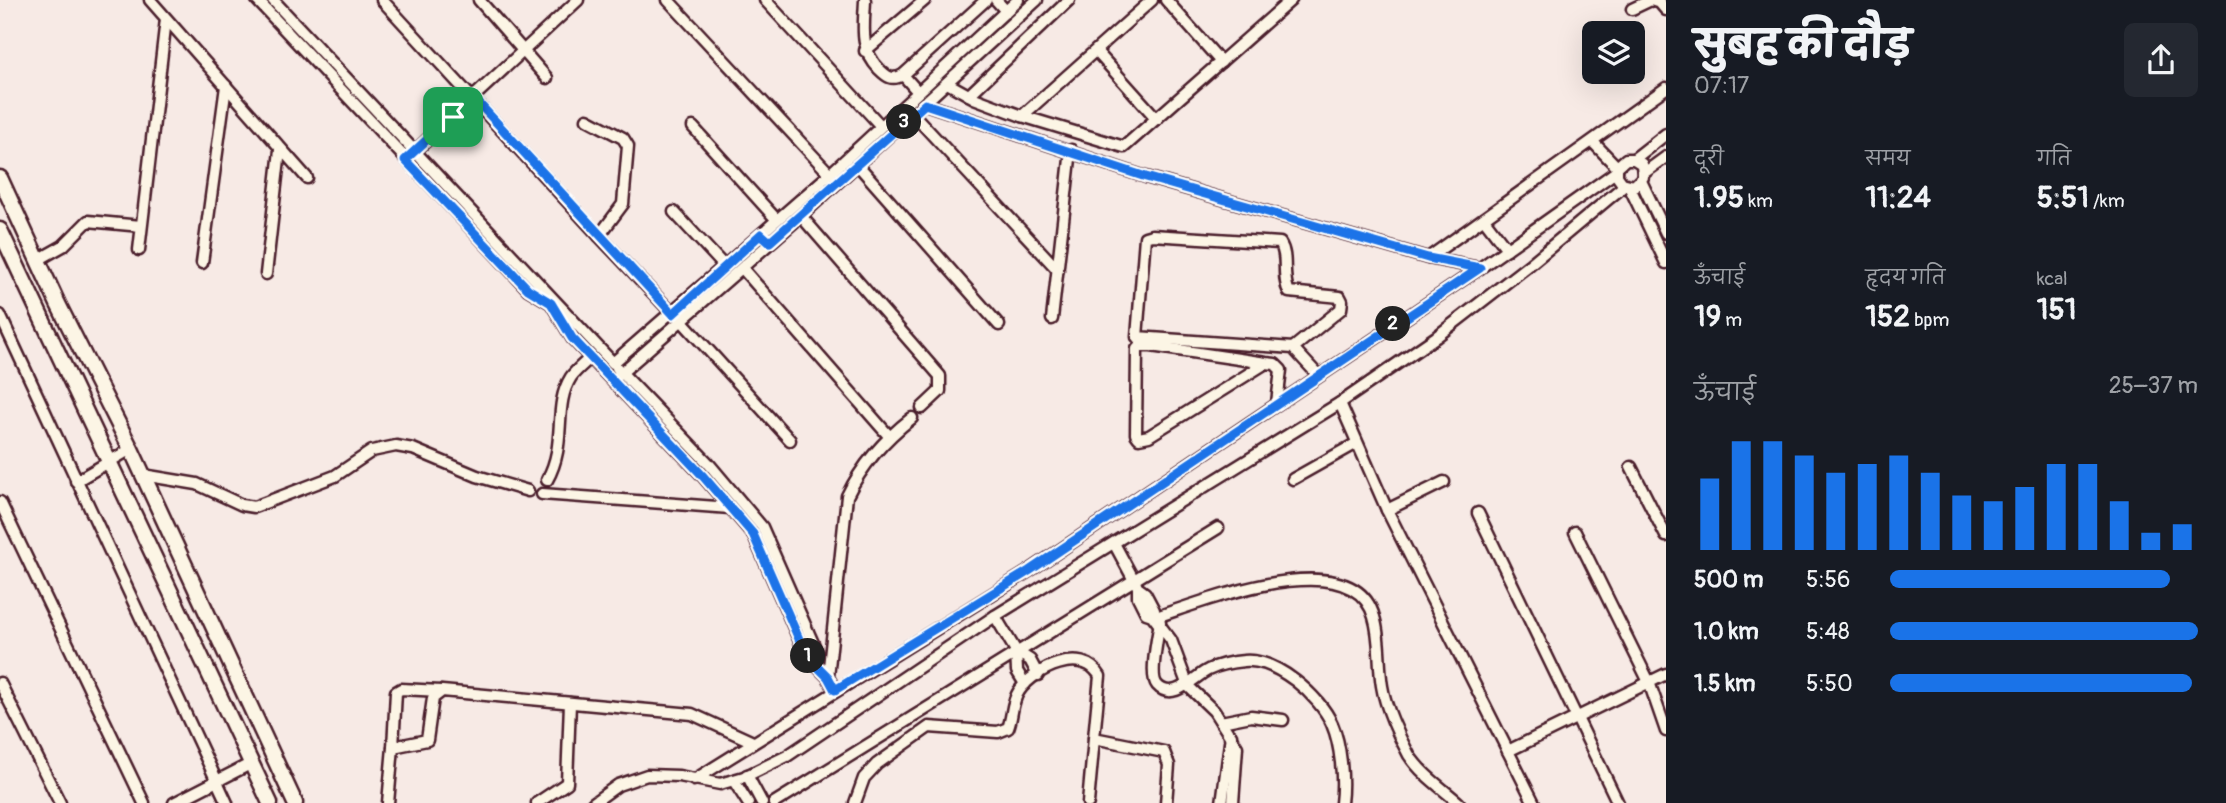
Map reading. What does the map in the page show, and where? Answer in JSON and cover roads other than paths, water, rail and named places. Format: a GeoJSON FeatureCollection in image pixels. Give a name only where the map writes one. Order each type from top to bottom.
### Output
{"type":"FeatureCollection","features":[{"type":"Feature","properties":{"kind":"street"},"geometry":{"type":"LineString","coordinates":[[150,0],[307,178]]}},
{"type":"Feature","properties":{"kind":"street"},"geometry":{"type":"LineString","coordinates":[[257,0],[528,289],[549,298],[568,333],[591,357],[622,372],[709,464],[762,527],[816,650],[815,662]]}},
{"type":"Feature","properties":{"kind":"street"},"geometry":{"type":"LineString","coordinates":[[273,0],[456,194],[609,367],[613,380],[753,534],[806,655],[828,677],[835,690]]}},
{"type":"Feature","properties":{"kind":"street"},"geometry":{"type":"LineString","coordinates":[[382,0],[673,314]]}},
{"type":"Feature","properties":{"kind":"street"},"geometry":{"type":"LineString","coordinates":[[479,0],[547,78]]}},
{"type":"Feature","properties":{"kind":"street"},"geometry":{"type":"LineString","coordinates":[[405,160],[578,0]]}},
{"type":"Feature","properties":{"kind":"street"},"geometry":{"type":"LineString","coordinates":[[668,0],[830,174]]}},
{"type":"Feature","properties":{"kind":"street"},"geometry":{"type":"LineString","coordinates":[[765,0],[880,125]]}},
{"type":"Feature","properties":{"kind":"street"},"geometry":{"type":"LineString","coordinates":[[865,0],[866,51],[887,76],[894,78],[903,75],[986,0]]}},
{"type":"Feature","properties":{"kind":"street"},"geometry":{"type":"LineString","coordinates":[[866,51],[925,0]]}},
{"type":"Feature","properties":{"kind":"street"},"geometry":{"type":"LineString","coordinates":[[996,0],[1005,10]]}},
{"type":"Feature","properties":{"kind":"street"},"geometry":{"type":"LineString","coordinates":[[609,367],[673,314],[776,219],[830,174],[1016,0]]}},
{"type":"Feature","properties":{"kind":"street"},"geometry":{"type":"LineString","coordinates":[[613,380],[925,104],[1037,0]]}},
{"type":"Feature","properties":{"kind":"street"},"geometry":{"type":"LineString","coordinates":[[969,95],[1069,0]]}},
{"type":"Feature","properties":{"kind":"street"},"geometry":{"type":"LineString","coordinates":[[1023,116],[1152,0]]}},
{"type":"Feature","properties":{"kind":"street"},"geometry":{"type":"LineString","coordinates":[[1166,0],[1221,62]]}},
{"type":"Feature","properties":{"kind":"street"},"geometry":{"type":"LineString","coordinates":[[1632,9],[1651,0],[1660,3],[1666,10]]}},
{"type":"Feature","properties":{"kind":"street"},"geometry":{"type":"LineString","coordinates":[[947,83],[969,95],[1023,116],[1124,147],[1289,1]]}},
{"type":"Feature","properties":{"kind":"street"},"geometry":{"type":"LineString","coordinates":[[139,250],[166,19]]}},
{"type":"Feature","properties":{"kind":"street"},"geometry":{"type":"LineString","coordinates":[[975,39],[986,48]]}},
{"type":"Feature","properties":{"kind":"street"},"geometry":{"type":"LineString","coordinates":[[1096,51],[1157,119]]}},
{"type":"Feature","properties":{"kind":"street"},"geometry":{"type":"LineString","coordinates":[[903,75],[918,92]]}},
{"type":"Feature","properties":{"kind":"street"},"geometry":{"type":"LineString","coordinates":[[202,263],[226,86]]}},
{"type":"Feature","properties":{"kind":"street"},"geometry":{"type":"LineString","coordinates":[[1428,258],[1666,88]]}},
{"type":"Feature","properties":{"kind":"street"},"geometry":{"type":"LineString","coordinates":[[925,104],[1072,150],[1146,177],[1428,258],[1480,268]]}},
{"type":"Feature","properties":{"kind":"street"},"geometry":{"type":"LineString","coordinates":[[913,114],[1058,270]]}},
{"type":"Feature","properties":{"kind":"street"},"geometry":{"type":"LineString","coordinates":[[587,119],[623,138],[628,146],[623,204],[599,236]]}},
{"type":"Feature","properties":{"kind":"street"},"geometry":{"type":"LineString","coordinates":[[693,127],[776,219]]}},
{"type":"Feature","properties":{"kind":"street"},"geometry":{"type":"LineString","coordinates":[[1634,159],[1666,134]]}},
{"type":"Feature","properties":{"kind":"street"},"geometry":{"type":"LineString","coordinates":[[1593,142],[1617,169],[1619,180],[1627,186],[1666,263]]}},
{"type":"Feature","properties":{"kind":"street"},"geometry":{"type":"LineString","coordinates":[[266,274],[280,150]]}},
{"type":"Feature","properties":{"kind":"street"},"geometry":{"type":"LineString","coordinates":[[1052,319],[1072,150]]}},
{"type":"Feature","properties":{"kind":"street"},"geometry":{"type":"LineString","coordinates":[[593,803],[618,785],[647,775],[720,784],[734,781],[787,756],[995,616],[1115,545],[1340,403],[1436,337],[1666,158]]}},
{"type":"Feature","properties":{"kind":"street"},"geometry":{"type":"LineString","coordinates":[[694,780],[1029,571],[1480,268],[1617,169],[1626,159],[1634,159],[1642,164],[1643,177],[1666,233]]}},
{"type":"Feature","properties":{"kind":"street"},"geometry":{"type":"LineString","coordinates":[[857,164],[999,325]]}},
{"type":"Feature","properties":{"kind":"street"},"geometry":{"type":"LineString","coordinates":[[0,178],[131,449],[295,803]]}},
{"type":"Feature","properties":{"kind":"street"},"geometry":{"type":"LineString","coordinates":[[448,204],[456,194]]}},
{"type":"Feature","properties":{"kind":"street"},"geometry":{"type":"LineString","coordinates":[[674,212],[726,267]]}},
{"type":"Feature","properties":{"kind":"street"},"geometry":{"type":"LineString","coordinates":[[800,216],[940,376],[943,384],[940,391],[922,408]]}},
{"type":"Feature","properties":{"kind":"street"},"geometry":{"type":"LineString","coordinates":[[1484,219],[1507,249]]}},
{"type":"Feature","properties":{"kind":"street"},"geometry":{"type":"LineString","coordinates":[[38,260],[63,246],[88,221],[141,226]]}},
{"type":"Feature","properties":{"kind":"street"},"geometry":{"type":"LineString","coordinates":[[0,230],[270,803]]}},
{"type":"Feature","properties":{"kind":"street"},"geometry":{"type":"LineString","coordinates":[[761,234],[770,242]]}},
{"type":"Feature","properties":{"kind":"street"},"geometry":{"type":"LineString","coordinates":[[1293,348],[1341,309],[1342,301],[1340,297],[1289,292],[1284,282],[1284,249],[1280,243],[1152,234],[1145,237],[1137,337],[1293,348],[1318,375]]}},
{"type":"Feature","properties":{"kind":"street"},"geometry":{"type":"LineString","coordinates":[[742,268],[889,436]]}},
{"type":"Feature","properties":{"kind":"street"},"geometry":{"type":"LineString","coordinates":[[0,315],[227,803]]}},
{"type":"Feature","properties":{"kind":"street"},"geometry":{"type":"LineString","coordinates":[[682,321],[790,440]]}},
{"type":"Feature","properties":{"kind":"street"},"geometry":{"type":"LineString","coordinates":[[1266,363],[1149,436],[1139,438],[1136,433],[1135,386],[1137,349],[1140,346],[1275,364],[1280,370],[1277,403]]}},
{"type":"Feature","properties":{"kind":"street"},"geometry":{"type":"LineString","coordinates":[[547,480],[561,446],[562,400],[571,377],[591,357]]}},
{"type":"Feature","properties":{"kind":"street"},"geometry":{"type":"LineString","coordinates":[[1340,403],[1387,510],[1534,803]]}},
{"type":"Feature","properties":{"kind":"street"},"geometry":{"type":"LineString","coordinates":[[828,677],[844,507],[855,480],[889,436],[912,418]]}},
{"type":"Feature","properties":{"kind":"street"},"geometry":{"type":"LineString","coordinates":[[1293,479],[1357,443]]}},
{"type":"Feature","properties":{"kind":"street"},"geometry":{"type":"LineString","coordinates":[[143,475],[204,486],[251,507],[335,476],[378,449],[403,446],[477,476],[528,491]]}},
{"type":"Feature","properties":{"kind":"street"},"geometry":{"type":"LineString","coordinates":[[76,481],[131,449]]}},
{"type":"Feature","properties":{"kind":"street"},"geometry":{"type":"LineString","coordinates":[[1631,467],[1666,536]]}},
{"type":"Feature","properties":{"kind":"street"},"geometry":{"type":"LineString","coordinates":[[1387,510],[1444,482]]}},
{"type":"Feature","properties":{"kind":"street"},"geometry":{"type":"LineString","coordinates":[[542,494],[730,508]]}},
{"type":"Feature","properties":{"kind":"street"},"geometry":{"type":"LineString","coordinates":[[0,502],[144,803]]}},
{"type":"Feature","properties":{"kind":"street"},"geometry":{"type":"LineString","coordinates":[[1478,513],[1618,803]]}},
{"type":"Feature","properties":{"kind":"street"},"geometry":{"type":"LineString","coordinates":[[775,803],[1016,651],[1136,584],[1218,528]]}},
{"type":"Feature","properties":{"kind":"street"},"geometry":{"type":"LineString","coordinates":[[1575,532],[1649,682],[1666,731]]}},
{"type":"Feature","properties":{"kind":"street"},"geometry":{"type":"LineString","coordinates":[[1115,545],[1154,610],[1155,683],[1168,690],[1188,686],[1208,670],[1248,660],[1290,675],[1331,722],[1338,741],[1341,803]]}},
{"type":"Feature","properties":{"kind":"street"},"geometry":{"type":"LineString","coordinates":[[1156,618],[1268,582],[1338,583],[1351,588],[1362,595],[1374,615],[1382,689],[1408,754],[1418,767],[1459,803]]}},
{"type":"Feature","properties":{"kind":"street"},"geometry":{"type":"LineString","coordinates":[[995,616],[1016,651],[1030,660],[1038,675]]}},
{"type":"Feature","properties":{"kind":"street"},"geometry":{"type":"LineString","coordinates":[[1156,618],[1178,655],[1188,686],[1231,734],[1237,747],[1233,803]]}},
{"type":"Feature","properties":{"kind":"street"},"geometry":{"type":"LineString","coordinates":[[1016,651],[1017,671],[1024,684]]}},
{"type":"Feature","properties":{"kind":"street"},"geometry":{"type":"LineString","coordinates":[[855,803],[864,778],[877,764],[929,727],[998,732],[1008,728],[1013,704],[1024,684],[1053,665],[1071,662],[1089,664],[1100,676],[1088,803]]}},
{"type":"Feature","properties":{"kind":"street"},"geometry":{"type":"LineString","coordinates":[[1508,751],[1666,674]]}},
{"type":"Feature","properties":{"kind":"street"},"geometry":{"type":"LineString","coordinates":[[0,683],[60,803]]}},
{"type":"Feature","properties":{"kind":"street"},"geometry":{"type":"LineString","coordinates":[[388,803],[396,692],[401,689],[692,714],[753,742]]}},
{"type":"Feature","properties":{"kind":"street"},"geometry":{"type":"LineString","coordinates":[[393,747],[428,740],[433,698],[442,691]]}},
{"type":"Feature","properties":{"kind":"street"},"geometry":{"type":"LineString","coordinates":[[537,803],[567,783],[570,703]]}},
{"type":"Feature","properties":{"kind":"street"},"geometry":{"type":"LineString","coordinates":[[1221,722],[1251,716],[1283,720]]}},
{"type":"Feature","properties":{"kind":"street"},"geometry":{"type":"LineString","coordinates":[[1222,803],[1226,753],[1231,734]]}},
{"type":"Feature","properties":{"kind":"street"},"geometry":{"type":"LineString","coordinates":[[1094,738],[1164,752],[1169,765],[1166,803]]}},
{"type":"Feature","properties":{"kind":"street"},"geometry":{"type":"LineString","coordinates":[[174,803],[252,764]]}},
{"type":"Feature","properties":{"kind":"street"},"geometry":{"type":"LineString","coordinates":[[747,775],[762,803]]}},
{"type":"Feature","properties":{"kind":"street"},"geometry":{"type":"LineString","coordinates":[[734,781],[748,803]]}}]}
